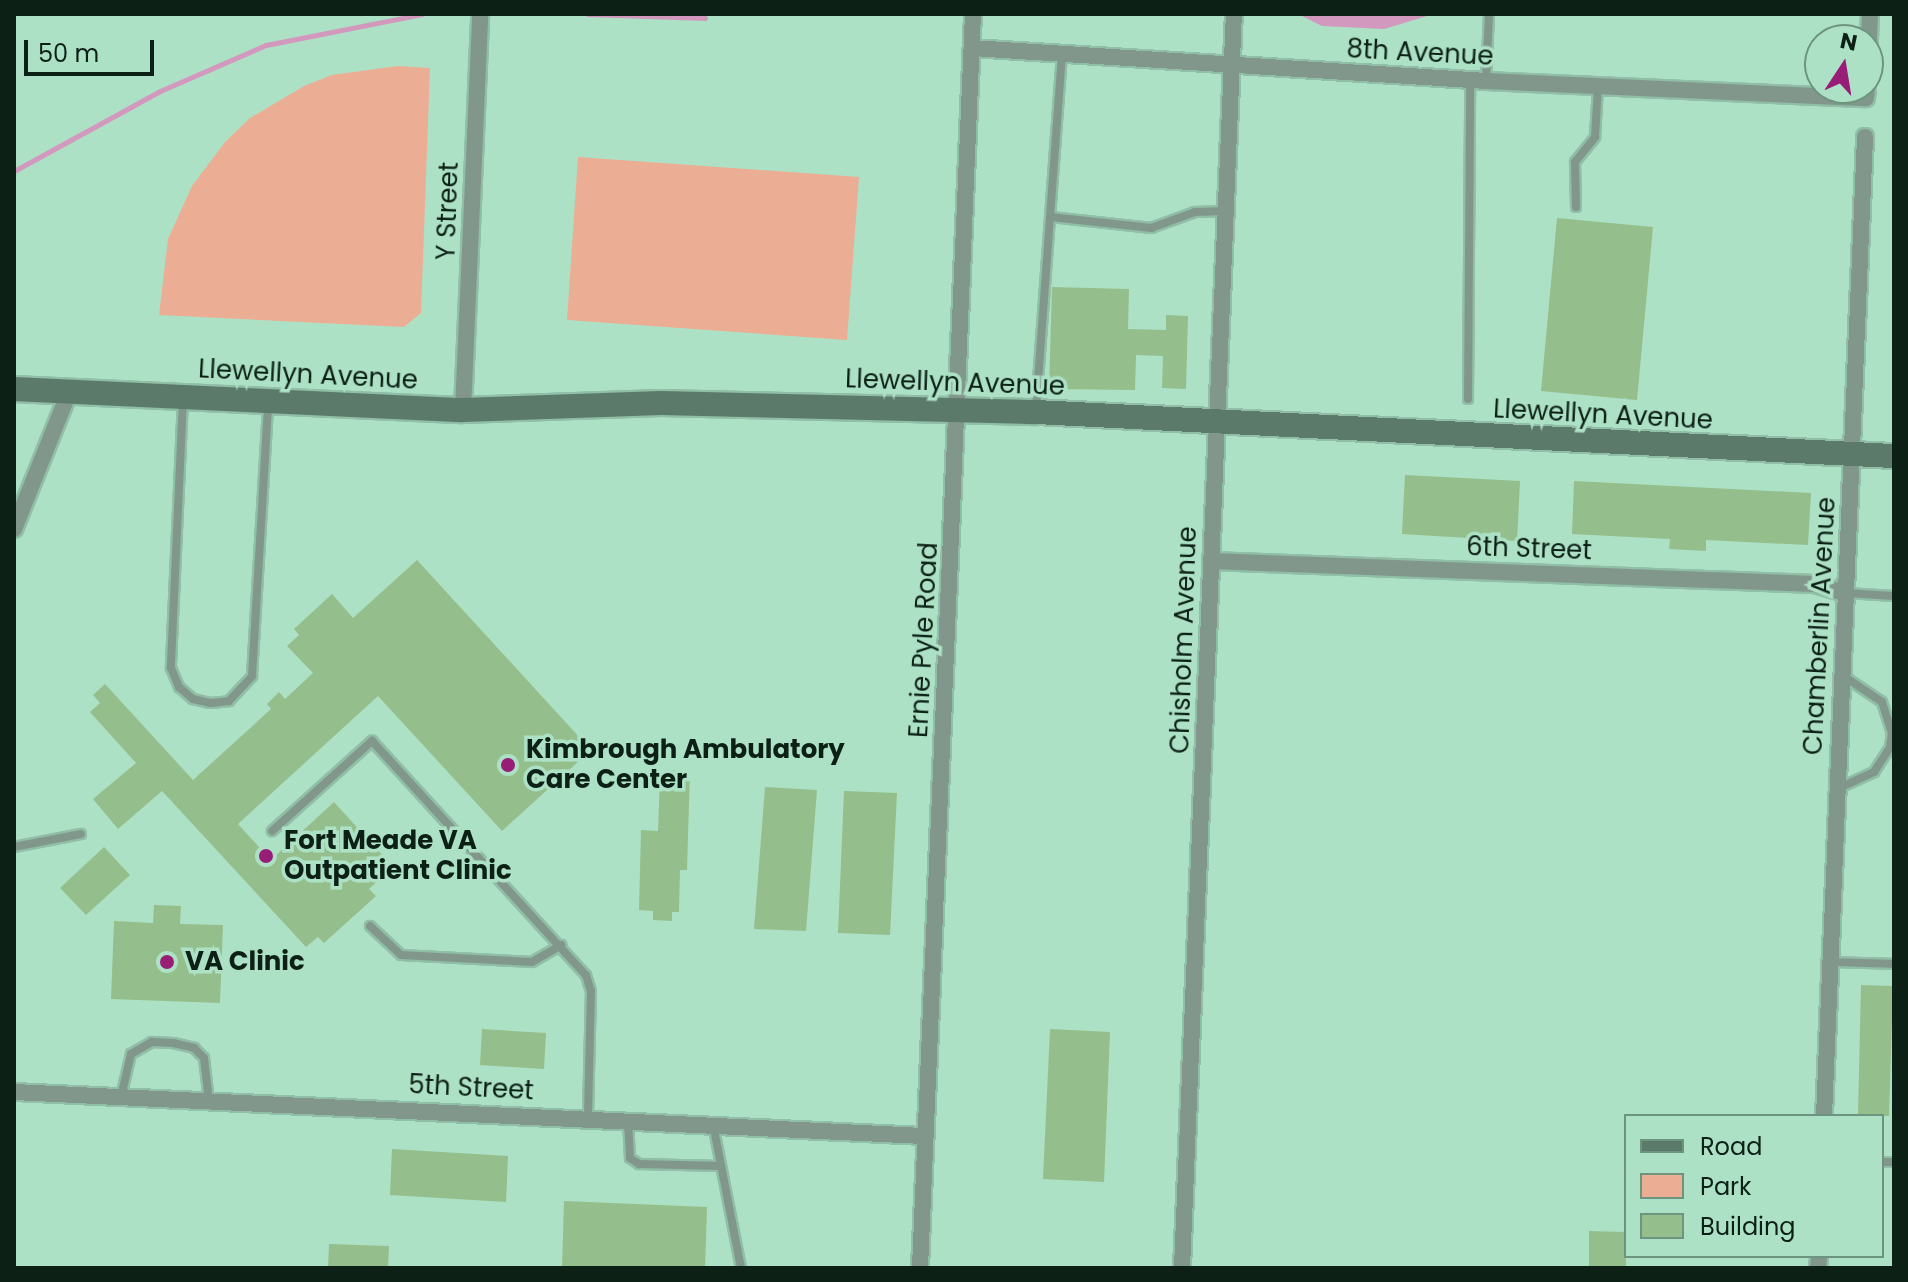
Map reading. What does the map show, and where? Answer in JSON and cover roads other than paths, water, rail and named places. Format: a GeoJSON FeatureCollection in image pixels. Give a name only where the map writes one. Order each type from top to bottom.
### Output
{"type":"FeatureCollection","features":[{"type":"Feature","properties":{"kind":"street","name":"Y Street"},"geometry":{"type":"LineString","coordinates":[[463,410],[480,14]]}},
{"type":"Feature","properties":{"kind":"street","name":"Ernie Pyle Road"},"geometry":{"type":"LineString","coordinates":[[920,1268],[973,14]]}},
{"type":"Feature","properties":{"kind":"street","name":"Chisholm Avenue"},"geometry":{"type":"LineString","coordinates":[[1182,1268],[1234,14]]}},
{"type":"Feature","properties":{"kind":"street","name":"8th Avenue"},"geometry":{"type":"LineString","coordinates":[[972,48],[1478,81],[1804,91]]}},
{"type":"Feature","properties":{"kind":"street","name":"Chamberlin Avenue"},"geometry":{"type":"LineString","coordinates":[[1824,1114],[1865,137]]}},
{"type":"Feature","properties":{"kind":"street","name":"Llewellyn Avenue"},"geometry":{"type":"LineString","coordinates":[[14,389],[463,410],[675,403],[1036,412],[1218,424],[1894,456]]}},
{"type":"Feature","properties":{"kind":"street"},"geometry":{"type":"LineString","coordinates":[[14,529],[69,392]]}},
{"type":"Feature","properties":{"kind":"street","name":"6th Street"},"geometry":{"type":"LineString","coordinates":[[1211,561],[1815,584],[1845,593]]}},
{"type":"Feature","properties":{"kind":"street","name":"5th Street"},"geometry":{"type":"LineString","coordinates":[[14,1092],[588,1117],[925,1136]]}},
{"type":"Feature","properties":{"kind":"lane"},"geometry":{"type":"LineString","coordinates":[[1468,399],[1478,81],[1489,14]]}},
{"type":"Feature","properties":{"kind":"lane"},"geometry":{"type":"LineString","coordinates":[[1036,412],[1062,55]]}},
{"type":"Feature","properties":{"kind":"lane"},"geometry":{"type":"LineString","coordinates":[[1576,207],[1575,162],[1595,137],[1598,86]]}},
{"type":"Feature","properties":{"kind":"lane"},"geometry":{"type":"LineString","coordinates":[[1051,217],[1151,228],[1195,212],[1226,211]]}},
{"type":"Feature","properties":{"kind":"lane"},"geometry":{"type":"LineString","coordinates":[[183,398],[171,668],[179,687],[193,699],[211,703],[229,701],[252,676],[268,403]]}},
{"type":"Feature","properties":{"kind":"lane"},"geometry":{"type":"LineString","coordinates":[[1845,593],[1894,596]]}},
{"type":"Feature","properties":{"kind":"lane"},"geometry":{"type":"LineString","coordinates":[[1837,790],[1874,772],[1890,747],[1892,733],[1882,702],[1841,674]]}},
{"type":"Feature","properties":{"kind":"lane"},"geometry":{"type":"LineString","coordinates":[[272,831],[372,741],[586,975],[591,991],[588,1117]]}},
{"type":"Feature","properties":{"kind":"lane"},"geometry":{"type":"LineString","coordinates":[[14,847],[81,834]]}},
{"type":"Feature","properties":{"kind":"lane"},"geometry":{"type":"LineString","coordinates":[[370,926],[401,955],[532,962],[561,945]]}},
{"type":"Feature","properties":{"kind":"lane"},"geometry":{"type":"LineString","coordinates":[[1830,962],[1894,964]]}},
{"type":"Feature","properties":{"kind":"lane"},"geometry":{"type":"LineString","coordinates":[[121,1097],[131,1054],[152,1042],[194,1048],[204,1058],[209,1101]]}},
{"type":"Feature","properties":{"kind":"lane"},"geometry":{"type":"LineString","coordinates":[[628,1120],[630,1158],[639,1164],[721,1166]]}},
{"type":"Feature","properties":{"kind":"lane"},"geometry":{"type":"LineString","coordinates":[[713,1124],[741,1268]]}},
{"type":"Feature","properties":{"kind":"waterway"},"geometry":{"type":"LineString","coordinates":[[14,171],[160,91],[266,45],[422,14]]}},
{"type":"Feature","properties":{"kind":"waterway"},"geometry":{"type":"LineString","coordinates":[[588,14],[705,18]]}},
{"type":"Feature","properties":{"kind":"place","name":"Kimbrough Ambulatory Care Center"},"geometry":{"type":"Point","coordinates":[508,765]}},
{"type":"Feature","properties":{"kind":"place","name":"Fort Meade VA Outpatient Clinic"},"geometry":{"type":"Point","coordinates":[266,856]}},
{"type":"Feature","properties":{"kind":"place","name":"VA Clinic"},"geometry":{"type":"Point","coordinates":[167,962]}}]}
